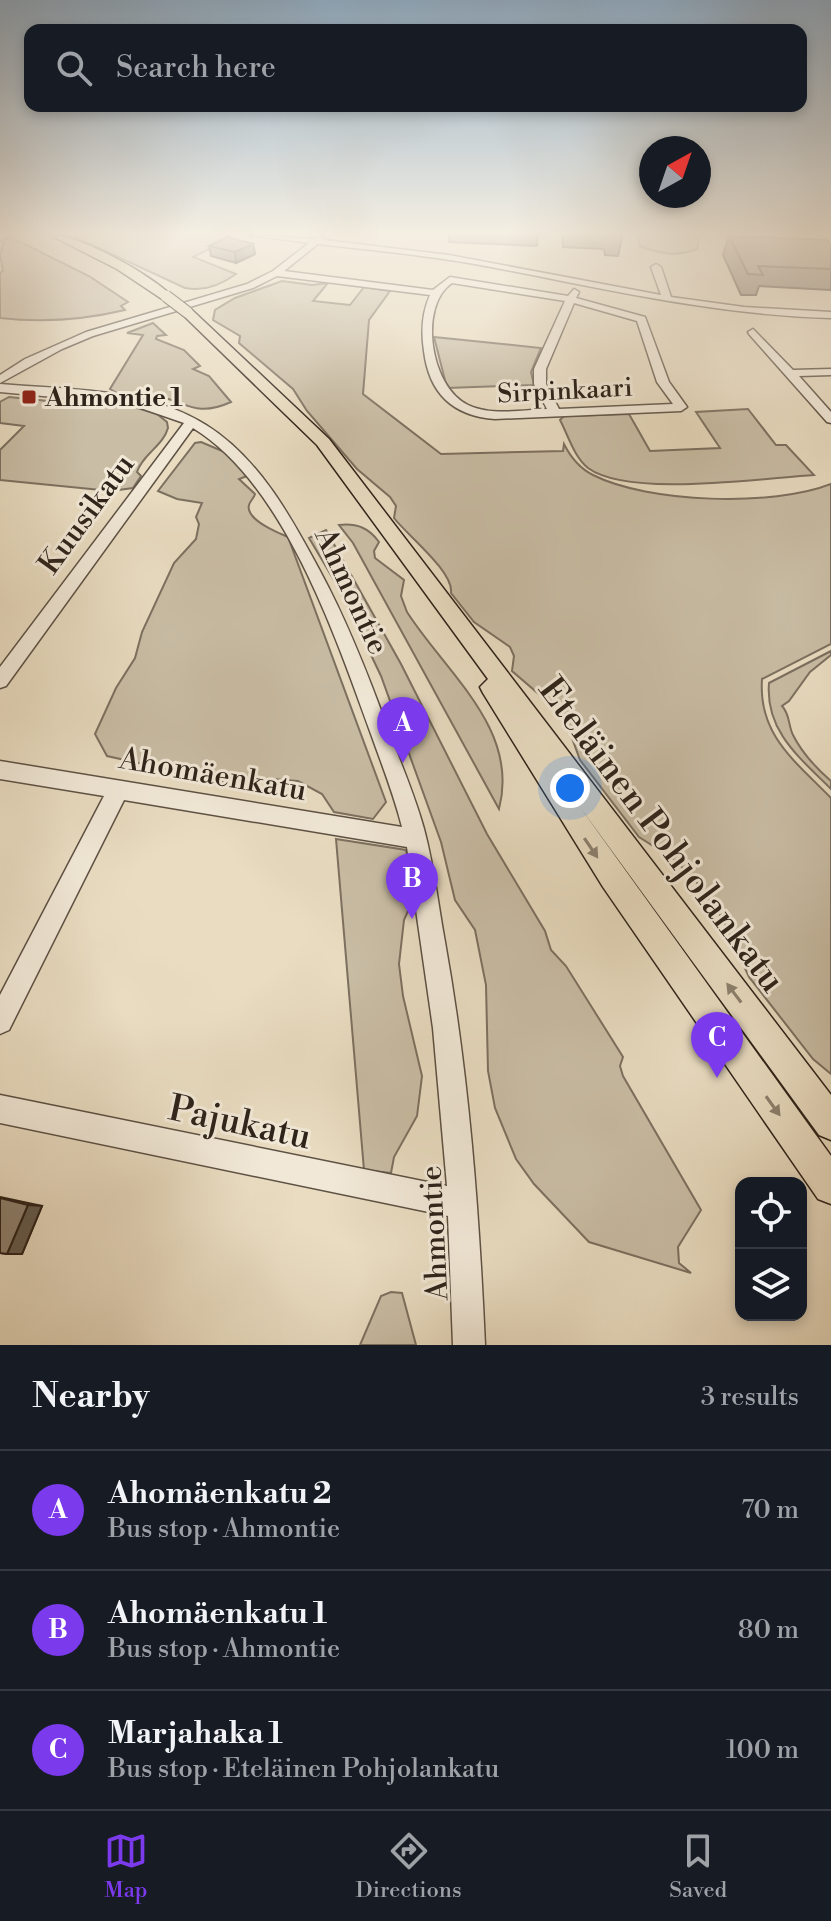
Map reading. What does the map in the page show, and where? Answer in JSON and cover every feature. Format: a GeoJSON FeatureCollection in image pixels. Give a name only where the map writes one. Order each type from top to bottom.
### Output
{"type":"FeatureCollection","features":[{"type":"Feature","properties":{"kind":"main road","name":"Eteläinen Pohjolankatu"},"geometry":{"type":"LineString","coordinates":[[168,298],[323,442],[831,1123]]}},
{"type":"Feature","properties":{"kind":"main road","name":"Eteläinen Pohjolankatu"},"geometry":{"type":"LineString","coordinates":[[433,590],[574,823],[624,898],[831,1186]]}},
{"type":"Feature","properties":{"kind":"street"},"geometry":{"type":"LineString","coordinates":[[0,380],[43,350],[73,337],[215,298]]}},
{"type":"Feature","properties":{"kind":"street","name":"Sirpinkaari"},"geometry":{"type":"LineString","coordinates":[[435,298],[426,323],[438,386],[463,408],[477,415],[681,407],[663,382],[641,319],[562,298]]}},
{"type":"Feature","properties":{"kind":"street"},"geometry":{"type":"LineString","coordinates":[[673,298],[826,315],[831,325]]}},
{"type":"Feature","properties":{"kind":"street"},"geometry":{"type":"LineString","coordinates":[[554,411],[540,384],[540,369],[570,299]]}},
{"type":"Feature","properties":{"kind":"street"},"geometry":{"type":"LineString","coordinates":[[753,332],[831,419]]}},
{"type":"Feature","properties":{"kind":"street"},"geometry":{"type":"LineString","coordinates":[[790,373],[831,372]]}},
{"type":"Feature","properties":{"kind":"street","name":"Ahmontie"},"geometry":{"type":"LineString","coordinates":[[0,388],[126,402],[158,409],[193,422],[223,443],[249,469],[289,527],[325,594],[365,692],[416,839],[441,981],[456,1102],[464,1203],[469,1345]]}},
{"type":"Feature","properties":{"kind":"street","name":"Kuusikatu"},"geometry":{"type":"LineString","coordinates":[[0,681],[173,442],[193,422]]}},
{"type":"Feature","properties":{"kind":"street","name":"Ahomäenkatu"},"geometry":{"type":"LineString","coordinates":[[0,770],[416,839]]}},
{"type":"Feature","properties":{"kind":"street"},"geometry":{"type":"LineString","coordinates":[[0,1021],[119,788]]}},
{"type":"Feature","properties":{"kind":"street","name":"Pajukatu"},"geometry":{"type":"LineString","coordinates":[[0,1109],[416,1196],[464,1203]]}},
{"type":"Feature","properties":{"kind":"shaded area"},"geometry":{"type":"Polygon","coordinates":[[[0,298],[122,298],[128,302],[121,306],[125,310],[63,320],[0,318],[0,298]]]}},
{"type":"Feature","properties":{"kind":"shaded area"},"geometry":{"type":"Polygon","coordinates":[[[235,298],[316,298],[313,301],[350,305],[356,298],[385,298],[369,320],[363,394],[441,454],[563,451],[564,444],[584,469],[617,484],[645,491],[711,499],[777,496],[831,484],[831,644],[762,679],[762,699],[766,716],[782,746],[831,798],[831,1074],[813,1059],[749,977],[723,920],[701,887],[675,860],[639,837],[580,760],[569,730],[555,708],[512,671],[514,656],[510,647],[474,622],[451,593],[450,584],[438,565],[394,518],[396,506],[390,497],[357,469],[307,411],[293,389],[239,343],[240,336],[213,320],[215,310],[235,298]]]}},
{"type":"Feature","properties":{"kind":"shaded area"},"geometry":{"type":"Polygon","coordinates":[[[153,323],[166,335],[157,336],[156,339],[184,350],[200,366],[193,369],[209,376],[231,402],[205,409],[195,408],[159,397],[147,397],[142,401],[124,397],[110,389],[143,335],[127,333],[153,323]]]}},
{"type":"Feature","properties":{"kind":"shaded area"},"geometry":{"type":"Polygon","coordinates":[[[434,337],[541,348],[531,372],[534,385],[447,388],[434,337]]]}},
{"type":"Feature","properties":{"kind":"shaded area"},"geometry":{"type":"Polygon","coordinates":[[[9,397],[108,407],[131,406],[157,414],[167,422],[168,428],[140,466],[137,472],[141,476],[133,488],[111,491],[0,480],[0,450],[24,426],[0,423],[0,402],[9,397]]]}},
{"type":"Feature","properties":{"kind":"shaded area"},"geometry":{"type":"Polygon","coordinates":[[[748,409],[776,445],[786,445],[814,475],[697,484],[633,482],[607,477],[583,463],[560,420],[564,416],[629,414],[650,451],[720,448],[696,412],[748,409]]]}},
{"type":"Feature","properties":{"kind":"shaded area"},"geometry":{"type":"Polygon","coordinates":[[[201,442],[227,453],[247,476],[239,479],[255,494],[249,505],[252,516],[288,537],[386,802],[373,819],[334,812],[322,794],[298,781],[272,779],[241,786],[107,756],[95,734],[116,688],[135,658],[142,632],[174,563],[196,539],[199,524],[196,517],[202,503],[177,499],[158,491],[195,443],[201,442]]]}},
{"type":"Feature","properties":{"kind":"shaded area"},"geometry":{"type":"Polygon","coordinates":[[[339,525],[362,528],[379,542],[374,551],[375,558],[404,580],[401,596],[407,612],[476,703],[499,753],[503,780],[499,809],[353,543],[339,525]]]}},
{"type":"Feature","properties":{"kind":"shaded area"},"geometry":{"type":"Polygon","coordinates":[[[326,530],[401,664],[487,834],[545,931],[551,950],[566,966],[623,1057],[620,1066],[623,1076],[701,1210],[678,1247],[679,1263],[691,1273],[589,1242],[534,1184],[516,1159],[495,1108],[488,1071],[486,985],[475,930],[455,900],[441,842],[381,676],[341,592],[309,538],[326,530]]]}},
{"type":"Feature","properties":{"kind":"shaded area"},"geometry":{"type":"Polygon","coordinates":[[[831,651],[831,655],[810,672],[782,706],[797,742],[831,781],[831,789],[797,754],[779,729],[769,700],[769,683],[831,651]]]}},
{"type":"Feature","properties":{"kind":"shaded area"},"geometry":{"type":"Polygon","coordinates":[[[336,839],[406,850],[416,893],[404,920],[399,964],[403,996],[422,1076],[417,1116],[394,1157],[391,1173],[364,1170],[336,839]]]}},
{"type":"Feature","properties":{"kind":"shaded area"},"geometry":{"type":"Polygon","coordinates":[[[391,1292],[402,1293],[416,1345],[360,1345],[381,1296],[391,1292]]]}},
{"type":"Feature","properties":{"kind":"building"},"geometry":{"type":"Polygon","coordinates":[[[0,1198],[28,1205],[7,1254],[0,1253],[0,1198]]]}},
{"type":"Feature","properties":{"kind":"place","name":"Ahmontie 1"},"geometry":{"type":"Point","coordinates":[29,397]}},
{"type":"Feature","properties":{"kind":"place","name":"Ahomäenkatu 2"},"geometry":{"type":"Point","coordinates":[403,763]}},
{"type":"Feature","properties":{"kind":"place","name":"Ahomäenkatu 1"},"geometry":{"type":"Point","coordinates":[412,919]}},
{"type":"Feature","properties":{"kind":"place","name":"Marjahaka 1"},"geometry":{"type":"Point","coordinates":[717,1078]}}]}
